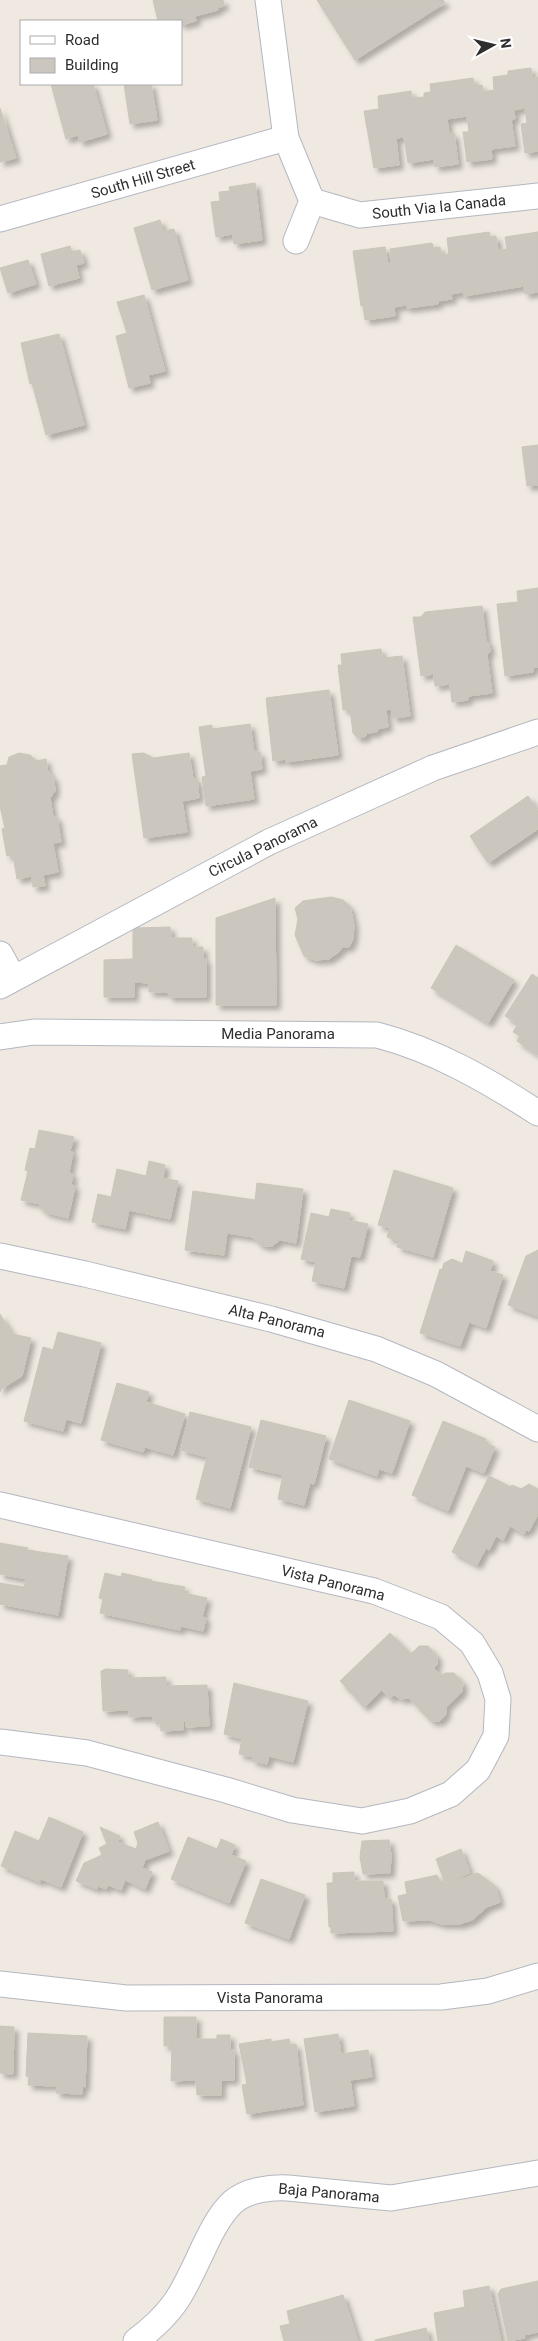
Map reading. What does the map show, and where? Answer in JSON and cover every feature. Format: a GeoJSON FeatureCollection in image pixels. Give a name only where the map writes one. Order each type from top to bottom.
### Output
{"type":"FeatureCollection","features":[{"type":"Feature","properties":{"kind":"street"},"geometry":{"type":"LineString","coordinates":[[268,0],[286,138],[312,201],[296,242]]}},
{"type":"Feature","properties":{"kind":"street","name":"South Hill Street"},"geometry":{"type":"LineString","coordinates":[[0,219],[286,138]]}},
{"type":"Feature","properties":{"kind":"street","name":"South Via la Canada"},"geometry":{"type":"LineString","coordinates":[[312,201],[360,215],[538,196]]}},
{"type":"Feature","properties":{"kind":"street","name":"Circula Panorama"},"geometry":{"type":"LineString","coordinates":[[6,982],[269,842],[433,768],[533,736]]}},
{"type":"Feature","properties":{"kind":"street"},"geometry":{"type":"LineString","coordinates":[[0,954],[6,982]]}},
{"type":"Feature","properties":{"kind":"street","name":"Media Panorama"},"geometry":{"type":"LineString","coordinates":[[0,1037],[34,1032],[377,1035],[416,1046],[459,1066],[538,1112]]}},
{"type":"Feature","properties":{"kind":"street","name":"Alta Panorama"},"geometry":{"type":"LineString","coordinates":[[0,1256],[85,1274],[271,1319],[369,1346],[436,1374],[538,1429]]}},
{"type":"Feature","properties":{"kind":"street","name":"Vista Panorama"},"geometry":{"type":"LineString","coordinates":[[0,1505],[383,1594],[441,1617],[472,1643],[490,1673],[498,1699],[496,1736],[478,1770],[451,1794],[410,1811],[362,1821],[292,1810],[226,1790],[87,1753],[0,1742]]}},
{"type":"Feature","properties":{"kind":"street","name":"Vista Panorama"},"geometry":{"type":"LineString","coordinates":[[0,1984],[126,1998],[441,1997],[488,1991],[538,1976]]}},
{"type":"Feature","properties":{"kind":"street","name":"Baja Panorama"},"geometry":{"type":"LineString","coordinates":[[136,2341],[174,2304],[223,2214],[234,2201],[250,2193],[271,2187],[392,2198],[538,2173]]}},
{"type":"Feature","properties":{"kind":"building"},"geometry":{"type":"Polygon","coordinates":[[[153,0],[223,0],[224,6],[217,8],[218,10],[195,16],[196,21],[182,25],[182,20],[158,20],[153,0]]]}},
{"type":"Feature","properties":{"kind":"building"},"geometry":{"type":"Polygon","coordinates":[[[317,0],[443,0],[445,3],[355,60],[317,0]]]}},
{"type":"Feature","properties":{"kind":"building"},"geometry":{"type":"Polygon","coordinates":[[[531,68],[532,78],[538,77],[538,151],[525,153],[521,124],[527,123],[525,108],[514,110],[515,119],[511,120],[515,146],[491,149],[492,159],[467,162],[463,132],[469,132],[467,116],[447,119],[449,134],[454,133],[458,164],[435,167],[434,159],[408,163],[404,137],[396,138],[399,165],[374,168],[364,111],[379,109],[378,96],[411,91],[412,98],[424,97],[424,93],[431,92],[430,84],[473,78],[474,86],[482,85],[483,92],[494,90],[493,77],[508,75],[508,71],[531,68]]]}},
{"type":"Feature","properties":{"kind":"building"},"geometry":{"type":"Polygon","coordinates":[[[51,85],[93,85],[107,134],[80,142],[78,135],[66,139],[51,85]]]}},
{"type":"Feature","properties":{"kind":"building"},"geometry":{"type":"Polygon","coordinates":[[[124,85],[151,85],[157,120],[130,124],[124,85]]]}},
{"type":"Feature","properties":{"kind":"building"},"geometry":{"type":"Polygon","coordinates":[[[0,108],[16,158],[0,162],[0,108]]]}},
{"type":"Feature","properties":{"kind":"building"},"geometry":{"type":"Polygon","coordinates":[[[255,183],[262,240],[234,244],[233,234],[216,237],[211,202],[220,201],[219,192],[230,191],[229,187],[255,183]]]}},
{"type":"Feature","properties":{"kind":"building"},"geometry":{"type":"Polygon","coordinates":[[[160,220],[163,231],[174,229],[188,280],[152,290],[134,228],[160,220]]]}},
{"type":"Feature","properties":{"kind":"building"},"geometry":{"type":"Polygon","coordinates":[[[489,232],[490,237],[496,236],[498,250],[507,249],[505,237],[538,232],[538,292],[525,294],[524,286],[464,296],[463,292],[451,294],[452,299],[438,301],[438,304],[407,308],[406,305],[394,307],[395,316],[365,320],[363,306],[361,306],[353,251],[385,247],[388,264],[392,263],[390,249],[432,243],[433,248],[440,247],[441,255],[449,254],[447,238],[489,232]]]}},
{"type":"Feature","properties":{"kind":"building"},"geometry":{"type":"Polygon","coordinates":[[[70,246],[72,252],[80,250],[84,263],[76,265],[79,278],[49,286],[41,254],[70,246]]]}},
{"type":"Feature","properties":{"kind":"building"},"geometry":{"type":"Polygon","coordinates":[[[28,260],[36,284],[8,293],[0,268],[28,260]]]}},
{"type":"Feature","properties":{"kind":"building"},"geometry":{"type":"Polygon","coordinates":[[[144,295],[165,371],[148,375],[150,383],[129,388],[116,336],[127,333],[117,302],[144,295]]]}},
{"type":"Feature","properties":{"kind":"building"},"geometry":{"type":"Polygon","coordinates":[[[59,334],[84,425],[46,435],[32,383],[30,384],[21,343],[59,334]]]}},
{"type":"Feature","properties":{"kind":"building"},"geometry":{"type":"Polygon","coordinates":[[[538,445],[538,485],[527,486],[522,447],[538,445]]]}},
{"type":"Feature","properties":{"kind":"building"},"geometry":{"type":"Polygon","coordinates":[[[538,588],[538,667],[533,667],[533,672],[505,676],[497,604],[518,602],[517,591],[538,588]]]}},
{"type":"Feature","properties":{"kind":"building"},"geometry":{"type":"Polygon","coordinates":[[[482,606],[486,640],[489,643],[490,652],[487,655],[492,693],[468,696],[468,700],[452,702],[450,684],[435,686],[434,674],[421,676],[413,617],[421,617],[425,612],[482,606]]]}},
{"type":"Feature","properties":{"kind":"building"},"geometry":{"type":"Polygon","coordinates":[[[381,649],[382,658],[402,656],[410,716],[393,718],[391,709],[386,710],[388,727],[377,729],[377,732],[367,733],[365,737],[358,738],[353,733],[350,709],[343,710],[338,665],[342,665],[341,654],[381,649]]]}},
{"type":"Feature","properties":{"kind":"building"},"geometry":{"type":"Polygon","coordinates":[[[329,690],[338,755],[286,762],[286,759],[273,761],[266,698],[329,690]]]}},
{"type":"Feature","properties":{"kind":"building"},"geometry":{"type":"Polygon","coordinates":[[[250,724],[254,752],[260,752],[262,769],[250,771],[254,799],[206,806],[202,777],[206,776],[199,727],[212,725],[212,729],[250,724]]]}},
{"type":"Feature","properties":{"kind":"building"},"geometry":{"type":"Polygon","coordinates":[[[19,753],[30,755],[36,761],[46,759],[47,769],[54,779],[55,791],[50,798],[53,817],[57,817],[61,842],[53,843],[58,872],[43,875],[45,886],[33,887],[32,876],[17,879],[13,855],[7,856],[2,829],[5,828],[0,806],[0,766],[7,765],[9,757],[19,753]]]}},
{"type":"Feature","properties":{"kind":"building"},"geometry":{"type":"Polygon","coordinates":[[[144,753],[153,758],[189,753],[193,779],[197,779],[199,798],[182,801],[187,832],[144,838],[132,754],[144,753]]]}},
{"type":"Feature","properties":{"kind":"building"},"geometry":{"type":"Polygon","coordinates":[[[528,796],[538,811],[538,829],[488,863],[470,836],[528,796]]]}},
{"type":"Feature","properties":{"kind":"building"},"geometry":{"type":"Polygon","coordinates":[[[331,897],[343,900],[350,907],[354,925],[353,939],[349,947],[342,947],[340,951],[329,959],[315,960],[304,956],[295,935],[298,919],[295,908],[303,901],[331,897]]]}},
{"type":"Feature","properties":{"kind":"building"},"geometry":{"type":"Polygon","coordinates":[[[275,898],[276,1005],[216,1005],[216,918],[275,898]]]}},
{"type":"Feature","properties":{"kind":"building"},"geometry":{"type":"Polygon","coordinates":[[[170,927],[171,938],[192,938],[192,947],[203,947],[203,959],[206,959],[206,997],[169,997],[168,992],[149,992],[149,983],[134,982],[134,997],[104,997],[104,960],[133,959],[133,928],[170,927]]]}},
{"type":"Feature","properties":{"kind":"building"},"geometry":{"type":"Polygon","coordinates":[[[456,945],[514,980],[488,1023],[431,988],[456,945]]]}},
{"type":"Feature","properties":{"kind":"building"},"geometry":{"type":"Polygon","coordinates":[[[532,974],[538,978],[538,1055],[517,1041],[520,1036],[513,1032],[518,1024],[505,1016],[532,974]]]}},
{"type":"Feature","properties":{"kind":"building"},"geometry":{"type":"Polygon","coordinates":[[[39,1130],[74,1137],[70,1151],[73,1152],[69,1173],[73,1174],[71,1185],[75,1186],[68,1218],[44,1212],[44,1209],[39,1208],[40,1204],[21,1200],[28,1171],[25,1170],[30,1148],[35,1149],[39,1130]]]}},
{"type":"Feature","properties":{"kind":"building"},"geometry":{"type":"Polygon","coordinates":[[[149,1161],[165,1165],[163,1178],[178,1181],[170,1219],[129,1210],[125,1229],[92,1222],[98,1194],[111,1197],[117,1169],[146,1176],[149,1161]]]}},
{"type":"Feature","properties":{"kind":"building"},"geometry":{"type":"Polygon","coordinates":[[[394,1170],[453,1188],[433,1257],[397,1247],[399,1241],[387,1237],[390,1228],[378,1225],[394,1170]]]}},
{"type":"Feature","properties":{"kind":"building"},"geometry":{"type":"Polygon","coordinates":[[[257,1183],[303,1189],[296,1243],[280,1240],[272,1246],[265,1246],[259,1244],[253,1237],[227,1233],[224,1255],[185,1250],[193,1191],[255,1200],[257,1183]]]}},
{"type":"Feature","properties":{"kind":"building"},"geometry":{"type":"Polygon","coordinates":[[[331,1209],[350,1213],[348,1220],[368,1224],[360,1257],[351,1256],[344,1288],[312,1281],[316,1262],[301,1259],[311,1213],[329,1217],[331,1209]]]}},
{"type":"Feature","properties":{"kind":"building"},"geometry":{"type":"Polygon","coordinates":[[[538,1250],[538,1316],[508,1305],[526,1256],[538,1250]]]}},
{"type":"Feature","properties":{"kind":"building"},"geometry":{"type":"Polygon","coordinates":[[[466,1251],[493,1261],[490,1271],[503,1275],[486,1328],[469,1322],[460,1346],[420,1333],[440,1269],[442,1270],[444,1263],[452,1259],[462,1265],[466,1251]]]}},
{"type":"Feature","properties":{"kind":"building"},"geometry":{"type":"Polygon","coordinates":[[[0,1314],[12,1334],[31,1338],[22,1376],[1,1389],[0,1392],[0,1314]]]}},
{"type":"Feature","properties":{"kind":"building"},"geometry":{"type":"Polygon","coordinates":[[[58,1332],[101,1343],[81,1423],[66,1419],[63,1431],[24,1421],[43,1347],[53,1350],[58,1332]]]}},
{"type":"Feature","properties":{"kind":"building"},"geometry":{"type":"Polygon","coordinates":[[[117,1383],[149,1392],[146,1402],[185,1414],[173,1455],[145,1447],[143,1452],[101,1440],[117,1383]]]}},
{"type":"Feature","properties":{"kind":"building"},"geometry":{"type":"Polygon","coordinates":[[[349,1400],[410,1421],[392,1473],[379,1469],[377,1476],[329,1459],[349,1400]]]}},
{"type":"Feature","properties":{"kind":"building"},"geometry":{"type":"Polygon","coordinates":[[[190,1412],[251,1427],[230,1508],[196,1499],[207,1457],[181,1450],[190,1412]]]}},
{"type":"Feature","properties":{"kind":"building"},"geometry":{"type":"Polygon","coordinates":[[[261,1420],[326,1436],[314,1484],[310,1483],[304,1505],[278,1499],[283,1475],[249,1467],[261,1420]]]}},
{"type":"Feature","properties":{"kind":"building"},"geometry":{"type":"Polygon","coordinates":[[[443,1421],[486,1439],[485,1443],[495,1447],[484,1473],[466,1466],[448,1511],[412,1495],[443,1421]]]}},
{"type":"Feature","properties":{"kind":"building"},"geometry":{"type":"Polygon","coordinates":[[[489,1476],[511,1487],[512,1485],[521,1489],[529,1484],[538,1489],[538,1514],[529,1531],[526,1530],[524,1534],[510,1526],[503,1540],[496,1536],[489,1550],[486,1548],[477,1565],[452,1552],[489,1476]]]}},
{"type":"Feature","properties":{"kind":"building"},"geometry":{"type":"Polygon","coordinates":[[[0,1543],[28,1548],[27,1550],[68,1556],[58,1615],[0,1604],[0,1583],[24,1587],[26,1579],[0,1574],[0,1543]]]}},
{"type":"Feature","properties":{"kind":"building"},"geometry":{"type":"Polygon","coordinates":[[[105,1573],[121,1577],[122,1573],[151,1581],[185,1587],[183,1593],[207,1598],[202,1617],[206,1618],[203,1631],[181,1626],[180,1630],[100,1613],[103,1599],[99,1598],[105,1573]]]}},
{"type":"Feature","properties":{"kind":"building"},"geometry":{"type":"Polygon","coordinates":[[[390,1633],[411,1654],[419,1646],[428,1646],[437,1656],[437,1664],[434,1668],[442,1676],[445,1673],[454,1673],[463,1683],[462,1692],[446,1707],[446,1714],[440,1721],[431,1721],[409,1698],[401,1699],[394,1695],[390,1699],[382,1690],[364,1707],[340,1681],[390,1633]]]}},
{"type":"Feature","properties":{"kind":"building"},"geometry":{"type":"Polygon","coordinates":[[[106,1669],[128,1670],[128,1678],[166,1677],[166,1686],[207,1685],[209,1726],[186,1727],[186,1721],[183,1722],[183,1730],[161,1731],[160,1721],[153,1721],[153,1716],[129,1717],[129,1710],[103,1711],[101,1671],[106,1669]]]}},
{"type":"Feature","properties":{"kind":"building"},"geometry":{"type":"Polygon","coordinates":[[[234,1683],[308,1701],[293,1762],[269,1756],[267,1764],[252,1761],[253,1757],[239,1754],[242,1739],[224,1734],[234,1683]]]}},
{"type":"Feature","properties":{"kind":"building"},"geometry":{"type":"Polygon","coordinates":[[[49,1817],[83,1832],[61,1887],[41,1879],[40,1882],[1,1866],[15,1831],[39,1841],[49,1817]]]}},
{"type":"Feature","properties":{"kind":"building"},"geometry":{"type":"Polygon","coordinates":[[[158,1822],[169,1851],[145,1860],[142,1868],[152,1872],[145,1889],[125,1880],[121,1890],[108,1885],[106,1889],[98,1886],[97,1889],[76,1881],[84,1863],[102,1855],[99,1848],[107,1844],[100,1827],[120,1836],[118,1842],[136,1849],[138,1843],[134,1832],[158,1822]]]}},
{"type":"Feature","properties":{"kind":"building"},"geometry":{"type":"Polygon","coordinates":[[[188,1837],[217,1849],[221,1839],[235,1845],[231,1855],[246,1861],[229,1903],[171,1879],[188,1837]]]}},
{"type":"Feature","properties":{"kind":"building"},"geometry":{"type":"Polygon","coordinates":[[[389,1840],[391,1856],[390,1873],[363,1874],[360,1857],[362,1841],[389,1840]]]}},
{"type":"Feature","properties":{"kind":"building"},"geometry":{"type":"Polygon","coordinates":[[[461,1849],[470,1873],[445,1883],[436,1859],[461,1849]]]}},
{"type":"Feature","properties":{"kind":"building"},"geometry":{"type":"Polygon","coordinates":[[[354,1872],[354,1881],[383,1881],[384,1899],[391,1899],[393,1931],[331,1933],[331,1927],[329,1927],[327,1883],[333,1883],[333,1873],[354,1872]]]}},
{"type":"Feature","properties":{"kind":"building"},"geometry":{"type":"Polygon","coordinates":[[[478,1873],[495,1886],[500,1902],[487,1907],[472,1920],[460,1924],[442,1924],[429,1920],[403,1921],[398,1896],[407,1894],[405,1882],[437,1875],[442,1885],[478,1873]]]}},
{"type":"Feature","properties":{"kind":"building"},"geometry":{"type":"Polygon","coordinates":[[[261,1879],[305,1895],[289,1939],[245,1923],[261,1879]]]}},
{"type":"Feature","properties":{"kind":"building"},"geometry":{"type":"Polygon","coordinates":[[[164,2017],[196,2017],[196,2039],[217,2039],[217,2035],[230,2035],[230,2050],[234,2050],[234,2080],[221,2080],[221,2095],[197,2095],[196,2080],[171,2081],[172,2046],[164,2046],[164,2017]]]}},
{"type":"Feature","properties":{"kind":"building"},"geometry":{"type":"Polygon","coordinates":[[[0,2026],[14,2027],[13,2074],[0,2073],[0,2026]]]}},
{"type":"Feature","properties":{"kind":"building"},"geometry":{"type":"Polygon","coordinates":[[[28,2033],[87,2036],[85,2087],[82,2086],[82,2094],[56,2093],[57,2086],[28,2085],[29,2077],[26,2076],[28,2033]]]}},
{"type":"Feature","properties":{"kind":"building"},"geometry":{"type":"Polygon","coordinates":[[[338,2034],[341,2054],[368,2050],[372,2077],[350,2080],[354,2106],[315,2112],[304,2039],[338,2034]]]}},
{"type":"Feature","properties":{"kind":"building"},"geometry":{"type":"Polygon","coordinates":[[[271,2039],[271,2042],[289,2039],[290,2045],[296,2044],[303,2105],[247,2114],[242,2085],[247,2084],[239,2044],[271,2039]]]}},
{"type":"Feature","properties":{"kind":"building"},"geometry":{"type":"Polygon","coordinates":[[[538,2281],[538,2332],[524,2335],[525,2338],[508,2341],[498,2294],[501,2289],[538,2281]]]}},
{"type":"Feature","properties":{"kind":"building"},"geometry":{"type":"Polygon","coordinates":[[[489,2286],[501,2341],[438,2341],[434,2313],[465,2307],[463,2291],[489,2286]]]}},
{"type":"Feature","properties":{"kind":"building"},"geometry":{"type":"Polygon","coordinates":[[[343,2295],[358,2341],[284,2341],[280,2326],[290,2324],[287,2311],[343,2295]]]}},
{"type":"Feature","properties":{"kind":"building"},"geometry":{"type":"Polygon","coordinates":[[[426,2328],[429,2341],[375,2341],[375,2340],[426,2328]]]}}]}
